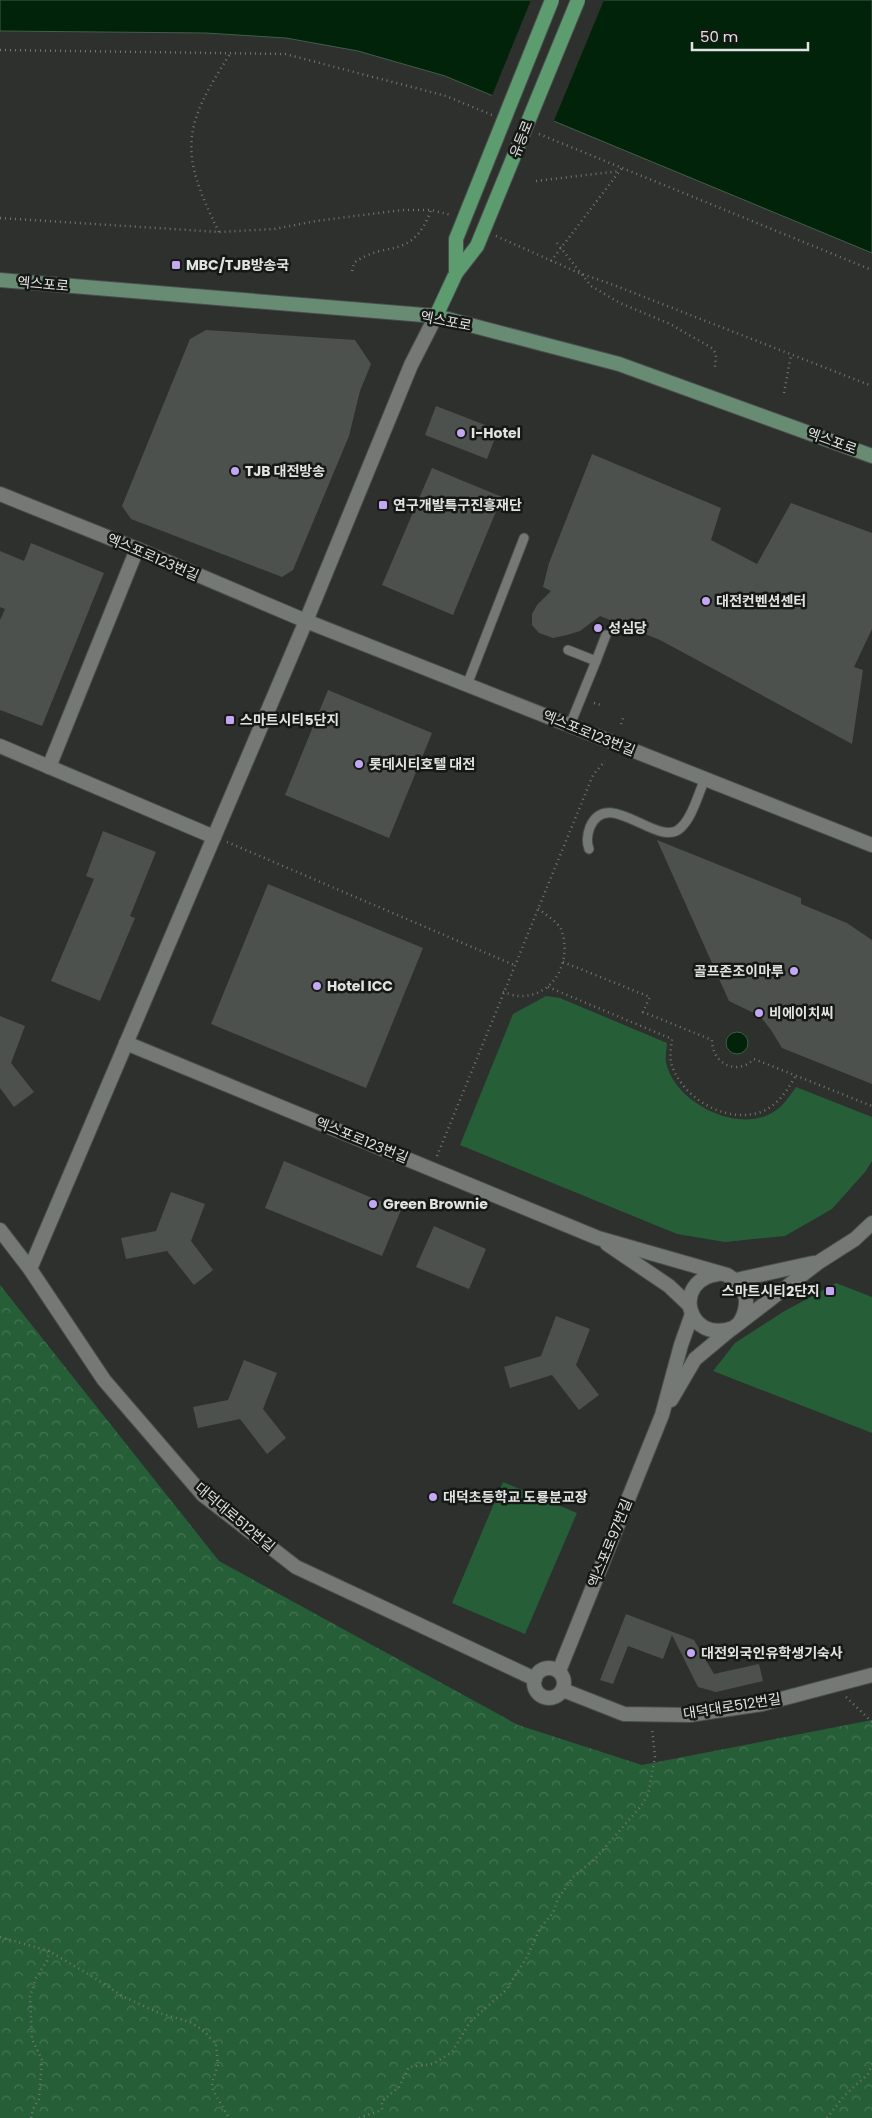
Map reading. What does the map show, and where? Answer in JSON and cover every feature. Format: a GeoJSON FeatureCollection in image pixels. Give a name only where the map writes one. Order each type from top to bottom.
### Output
{"type":"FeatureCollection","features":[{"type":"Feature","properties":{"kind":"main road","name":"유등로"},"geometry":{"type":"LineString","coordinates":[[456,273],[456,238],[552,0]]}},
{"type":"Feature","properties":{"kind":"main road","name":"유등로"},"geometry":{"type":"LineString","coordinates":[[436,316],[456,273],[477,246],[578,0]]}},
{"type":"Feature","properties":{"kind":"main road","name":"엑스포로"},"geometry":{"type":"LineString","coordinates":[[0,280],[436,316],[619,364],[872,456]]}},
{"type":"Feature","properties":{"kind":"street"},"geometry":{"type":"LineString","coordinates":[[30,1269],[306,621],[411,365],[436,316]]}},
{"type":"Feature","properties":{"kind":"street","name":"엑스포로123번길"},"geometry":{"type":"LineString","coordinates":[[0,494],[137,549],[306,621],[872,845]]}},
{"type":"Feature","properties":{"kind":"street"},"geometry":{"type":"LineString","coordinates":[[48,767],[137,549]]}},
{"type":"Feature","properties":{"kind":"street"},"geometry":{"type":"LineString","coordinates":[[0,746],[214,836]]}},
{"type":"Feature","properties":{"kind":"street","name":"엑스포로123번길"},"geometry":{"type":"LineString","coordinates":[[126,1043],[598,1238]]}},
{"type":"Feature","properties":{"kind":"street"},"geometry":{"type":"LineString","coordinates":[[662,1415],[695,1359],[736,1325],[819,1262],[855,1239],[872,1223]]}},
{"type":"Feature","properties":{"kind":"street","name":"대덕대로512번길"},"geometry":{"type":"LineString","coordinates":[[0,1230],[30,1269],[104,1380],[204,1494],[296,1567],[535,1679]]}},
{"type":"Feature","properties":{"kind":"street"},"geometry":{"type":"LineString","coordinates":[[598,1238],[673,1258],[736,1280],[742,1286],[747,1304],[745,1314],[736,1325],[724,1331],[714,1332],[705,1328],[697,1322],[690,1310],[669,1286],[598,1238]]}},
{"type":"Feature","properties":{"kind":"street"},"geometry":{"type":"LineString","coordinates":[[736,1280],[819,1262]]}},
{"type":"Feature","properties":{"kind":"street"},"geometry":{"type":"LineString","coordinates":[[662,1415],[690,1310],[690,1295],[694,1286],[709,1275],[718,1274]]}},
{"type":"Feature","properties":{"kind":"street","name":"엑스포로97번길"},"geometry":{"type":"LineString","coordinates":[[559,1671],[662,1415]]}},
{"type":"Feature","properties":{"kind":"street"},"geometry":{"type":"LineString","coordinates":[[549,1668],[559,1671],[564,1680],[563,1690],[556,1697],[546,1698],[541,1696],[535,1689],[535,1679],[540,1671],[549,1668]]}},
{"type":"Feature","properties":{"kind":"street","name":"대덕대로512번길"},"geometry":{"type":"LineString","coordinates":[[563,1690],[624,1714],[689,1714],[762,1704],[872,1675]]}},
{"type":"Feature","properties":{"kind":"lane"},"geometry":{"type":"LineString","coordinates":[[467,684],[524,538]]}},
{"type":"Feature","properties":{"kind":"lane"},"geometry":{"type":"LineString","coordinates":[[570,726],[606,635]]}},
{"type":"Feature","properties":{"kind":"lane"},"geometry":{"type":"LineString","coordinates":[[568,650],[596,661]]}},
{"type":"Feature","properties":{"kind":"lane"},"geometry":{"type":"LineString","coordinates":[[589,849],[586,842],[591,824],[607,813],[620,814],[659,830],[677,831],[689,815],[705,779]]}},
{"type":"Feature","properties":{"kind":"path"},"geometry":{"type":"LineString","coordinates":[[0,50],[285,54],[446,96],[492,115]]}},
{"type":"Feature","properties":{"kind":"path"},"geometry":{"type":"LineString","coordinates":[[219,232],[192,166],[191,148],[198,109],[207,90],[230,54]]}},
{"type":"Feature","properties":{"kind":"path"},"geometry":{"type":"LineString","coordinates":[[539,134],[872,270]]}},
{"type":"Feature","properties":{"kind":"path"},"geometry":{"type":"LineString","coordinates":[[536,181],[621,169]]}},
{"type":"Feature","properties":{"kind":"path"},"geometry":{"type":"LineString","coordinates":[[551,261],[621,169]]}},
{"type":"Feature","properties":{"kind":"path"},"geometry":{"type":"LineString","coordinates":[[352,271],[354,263],[363,256],[399,248],[409,242],[420,232],[431,210]]}},
{"type":"Feature","properties":{"kind":"path"},"geometry":{"type":"LineString","coordinates":[[558,243],[561,250],[591,286],[620,303],[670,324],[712,348],[716,354],[715,368]]}},
{"type":"Feature","properties":{"kind":"path"},"geometry":{"type":"LineString","coordinates":[[784,393],[791,355]]}},
{"type":"Feature","properties":{"kind":"path"},"geometry":{"type":"LineString","coordinates":[[594,703],[601,705]]}},
{"type":"Feature","properties":{"kind":"path"},"geometry":{"type":"LineString","coordinates":[[620,724],[624,715]]}},
{"type":"Feature","properties":{"kind":"path"},"geometry":{"type":"LineString","coordinates":[[437,1156],[593,775],[605,761]]}},
{"type":"Feature","properties":{"kind":"path"},"geometry":{"type":"LineString","coordinates":[[214,836],[514,965]]}},
{"type":"Feature","properties":{"kind":"path"},"geometry":{"type":"LineString","coordinates":[[503,992],[518,996],[532,994],[548,987],[554,982],[563,962],[565,954],[560,927],[538,908]]}},
{"type":"Feature","properties":{"kind":"path"},"geometry":{"type":"LineString","coordinates":[[563,962],[650,997],[642,1012],[712,1040],[712,1050],[718,1061],[730,1067],[742,1067],[754,1059],[795,1077],[872,1106]]}},
{"type":"Feature","properties":{"kind":"path"},"geometry":{"type":"LineString","coordinates":[[548,987],[672,1039],[670,1051],[672,1066],[682,1083],[708,1107],[725,1113],[742,1115],[760,1112],[775,1104],[786,1092],[795,1077]]}},
{"type":"Feature","properties":{"kind":"path"},"geometry":{"type":"LineString","coordinates":[[834,1685],[872,1722]]}},
{"type":"Feature","properties":{"kind":"path"},"geometry":{"type":"LineString","coordinates":[[359,2118],[382,2110],[382,2101],[399,2087],[409,2067],[433,2064],[452,2052],[470,2022],[506,1990],[527,1958],[540,1928],[553,1913],[558,1899],[573,1877],[609,1845],[641,1806],[648,1795],[655,1758],[650,1714]]}},
{"type":"Feature","properties":{"kind":"path"},"geometry":{"type":"LineString","coordinates":[[0,1937],[49,1952],[122,1996],[160,2013],[190,2022],[204,2031],[216,2044],[218,2065],[212,2082],[213,2090],[229,2118]]}},
{"type":"Feature","properties":{"kind":"path"},"geometry":{"type":"LineString","coordinates":[[31,2118],[33,2109],[39,2099],[42,2060],[32,2039],[30,1996],[41,1969],[48,1961],[49,1952]]}},
{"type":"Feature","properties":{"kind":"path"},"geometry":{"type":"LineString","coordinates":[[827,2118],[844,2096],[868,2074],[872,2066]]}},
{"type":"Feature","properties":{"kind":"green space"},"geometry":{"type":"Polygon","coordinates":[[[546,996],[560,998],[667,1043],[666,1062],[672,1077],[682,1091],[696,1103],[712,1112],[730,1118],[748,1119],[764,1116],[779,1108],[796,1087],[872,1117],[872,1161],[865,1172],[832,1209],[785,1236],[725,1242],[677,1234],[460,1145],[513,1014],[546,996]]]}},
{"type":"Feature","properties":{"kind":"green space"},"geometry":{"type":"Polygon","coordinates":[[[836,1283],[872,1297],[872,1433],[713,1371],[735,1343],[783,1312],[836,1283]]]}},
{"type":"Feature","properties":{"kind":"green space"},"geometry":{"type":"Polygon","coordinates":[[[0,1285],[219,1561],[518,1725],[642,1765],[872,1720],[872,2118],[0,2118],[0,1285]]]}},
{"type":"Feature","properties":{"kind":"green space"},"geometry":{"type":"Polygon","coordinates":[[[503,1482],[577,1513],[525,1634],[452,1603],[503,1482]]]}},
{"type":"Feature","properties":{"kind":"shaded area"},"geometry":{"type":"Polygon","coordinates":[[[0,0],[872,0],[872,253],[445,76],[358,51],[286,38],[206,33],[0,31],[0,0]]]}},
{"type":"Feature","properties":{"kind":"shaded area"},"geometry":{"type":"Polygon","coordinates":[[[737,1032],[745,1035],[748,1043],[745,1051],[737,1054],[729,1051],[726,1043],[729,1035],[737,1032]]]}},
{"type":"Feature","properties":{"kind":"pier"},"geometry":{"type":"Polygon","coordinates":[[[531,0],[604,0],[553,123],[491,98],[531,0]]]}},
{"type":"Feature","properties":{"kind":"building","name":"TJB 대전방송"},"geometry":{"type":"Polygon","coordinates":[[[206,330],[355,340],[371,364],[360,391],[349,436],[293,570],[282,577],[131,519],[122,506],[190,339],[206,330]]]}},
{"type":"Feature","properties":{"kind":"building","name":"I-Hotel"},"geometry":{"type":"Polygon","coordinates":[[[436,406],[498,430],[487,459],[425,435],[436,406]]]}},
{"type":"Feature","properties":{"kind":"building","name":"대전컨벤션센터"},"geometry":{"type":"Polygon","coordinates":[[[592,454],[721,508],[711,540],[757,564],[791,503],[872,533],[872,629],[854,667],[863,670],[852,744],[660,640],[600,616],[580,631],[567,635],[553,638],[539,633],[532,625],[532,614],[537,605],[551,591],[543,587],[549,563],[592,454]]]}},
{"type":"Feature","properties":{"kind":"building"},"geometry":{"type":"Polygon","coordinates":[[[432,468],[502,497],[453,615],[382,585],[432,468]]]}},
{"type":"Feature","properties":{"kind":"building"},"geometry":{"type":"Polygon","coordinates":[[[31,543],[104,573],[42,726],[0,710],[0,620],[5,609],[0,607],[0,551],[24,561],[31,543]]]}},
{"type":"Feature","properties":{"kind":"building","name":"롯데시티호텔 대전"},"geometry":{"type":"Polygon","coordinates":[[[328,690],[432,733],[389,838],[285,795],[328,690]]]}},
{"type":"Feature","properties":{"kind":"building"},"geometry":{"type":"Polygon","coordinates":[[[103,831],[156,852],[130,916],[135,918],[100,1001],[51,981],[94,879],[86,876],[103,831]]]}},
{"type":"Feature","properties":{"kind":"building","name":"골프존조이마루"},"geometry":{"type":"Polygon","coordinates":[[[657,840],[801,898],[801,904],[847,923],[872,940],[872,1084],[782,1048],[760,1016],[729,1001],[657,840]]]}},
{"type":"Feature","properties":{"kind":"building","name":"Hotel ICC"},"geometry":{"type":"Polygon","coordinates":[[[268,884],[423,948],[366,1088],[211,1024],[268,884]]]}},
{"type":"Feature","properties":{"kind":"building"},"geometry":{"type":"Polygon","coordinates":[[[0,1016],[25,1026],[11,1063],[34,1092],[14,1107],[0,1088],[0,1016]]]}},
{"type":"Feature","properties":{"kind":"building"},"geometry":{"type":"Polygon","coordinates":[[[284,1161],[401,1210],[382,1256],[265,1208],[284,1161]]]}},
{"type":"Feature","properties":{"kind":"building"},"geometry":{"type":"Polygon","coordinates":[[[171,1192],[205,1204],[191,1241],[213,1270],[194,1285],[167,1251],[126,1259],[121,1238],[156,1231],[171,1192]]]}},
{"type":"Feature","properties":{"kind":"building"},"geometry":{"type":"Polygon","coordinates":[[[434,1226],[486,1249],[469,1289],[416,1267],[434,1226]]]}},
{"type":"Feature","properties":{"kind":"building"},"geometry":{"type":"Polygon","coordinates":[[[556,1316],[590,1329],[576,1365],[599,1395],[579,1410],[552,1375],[510,1388],[504,1367],[541,1356],[556,1316]]]}},
{"type":"Feature","properties":{"kind":"building"},"geometry":{"type":"Polygon","coordinates":[[[244,1360],[277,1373],[263,1409],[286,1438],[267,1454],[240,1419],[198,1428],[193,1407],[228,1400],[244,1360]]]}},
{"type":"Feature","properties":{"kind":"building","name":"대전외국인유학생기숙사"},"geometry":{"type":"Polygon","coordinates":[[[626,1614],[694,1640],[714,1674],[759,1664],[763,1681],[716,1692],[698,1687],[672,1635],[663,1659],[628,1646],[613,1684],[600,1680],[626,1614]]]}},
{"type":"Feature","properties":{"kind":"place","name":"MBC/TJB방송국"},"geometry":{"type":"Point","coordinates":[176,265]}},
{"type":"Feature","properties":{"kind":"place","name":"I-Hotel"},"geometry":{"type":"Point","coordinates":[461,433]}},
{"type":"Feature","properties":{"kind":"place","name":"TJB 대전방송"},"geometry":{"type":"Point","coordinates":[235,471]}},
{"type":"Feature","properties":{"kind":"place","name":"연구개발특구진흥재단"},"geometry":{"type":"Point","coordinates":[383,505]}},
{"type":"Feature","properties":{"kind":"place","name":"대전컨벤션센터"},"geometry":{"type":"Point","coordinates":[706,601]}},
{"type":"Feature","properties":{"kind":"place","name":"성심당"},"geometry":{"type":"Point","coordinates":[598,628]}},
{"type":"Feature","properties":{"kind":"place","name":"스마트시티5단지"},"geometry":{"type":"Point","coordinates":[230,720]}},
{"type":"Feature","properties":{"kind":"place","name":"롯데시티호텔 대전"},"geometry":{"type":"Point","coordinates":[359,764]}},
{"type":"Feature","properties":{"kind":"place","name":"골프존조이마루"},"geometry":{"type":"Point","coordinates":[794,971]}},
{"type":"Feature","properties":{"kind":"place","name":"Hotel ICC"},"geometry":{"type":"Point","coordinates":[317,986]}},
{"type":"Feature","properties":{"kind":"place","name":"비에이치씨"},"geometry":{"type":"Point","coordinates":[759,1013]}},
{"type":"Feature","properties":{"kind":"place","name":"Green Brownie"},"geometry":{"type":"Point","coordinates":[373,1204]}},
{"type":"Feature","properties":{"kind":"place","name":"스마트시티2단지"},"geometry":{"type":"Point","coordinates":[830,1291]}},
{"type":"Feature","properties":{"kind":"place","name":"대덕초등학교 도룡분교장"},"geometry":{"type":"Point","coordinates":[433,1497]}},
{"type":"Feature","properties":{"kind":"place","name":"대전외국인유학생기숙사"},"geometry":{"type":"Point","coordinates":[691,1653]}}]}
